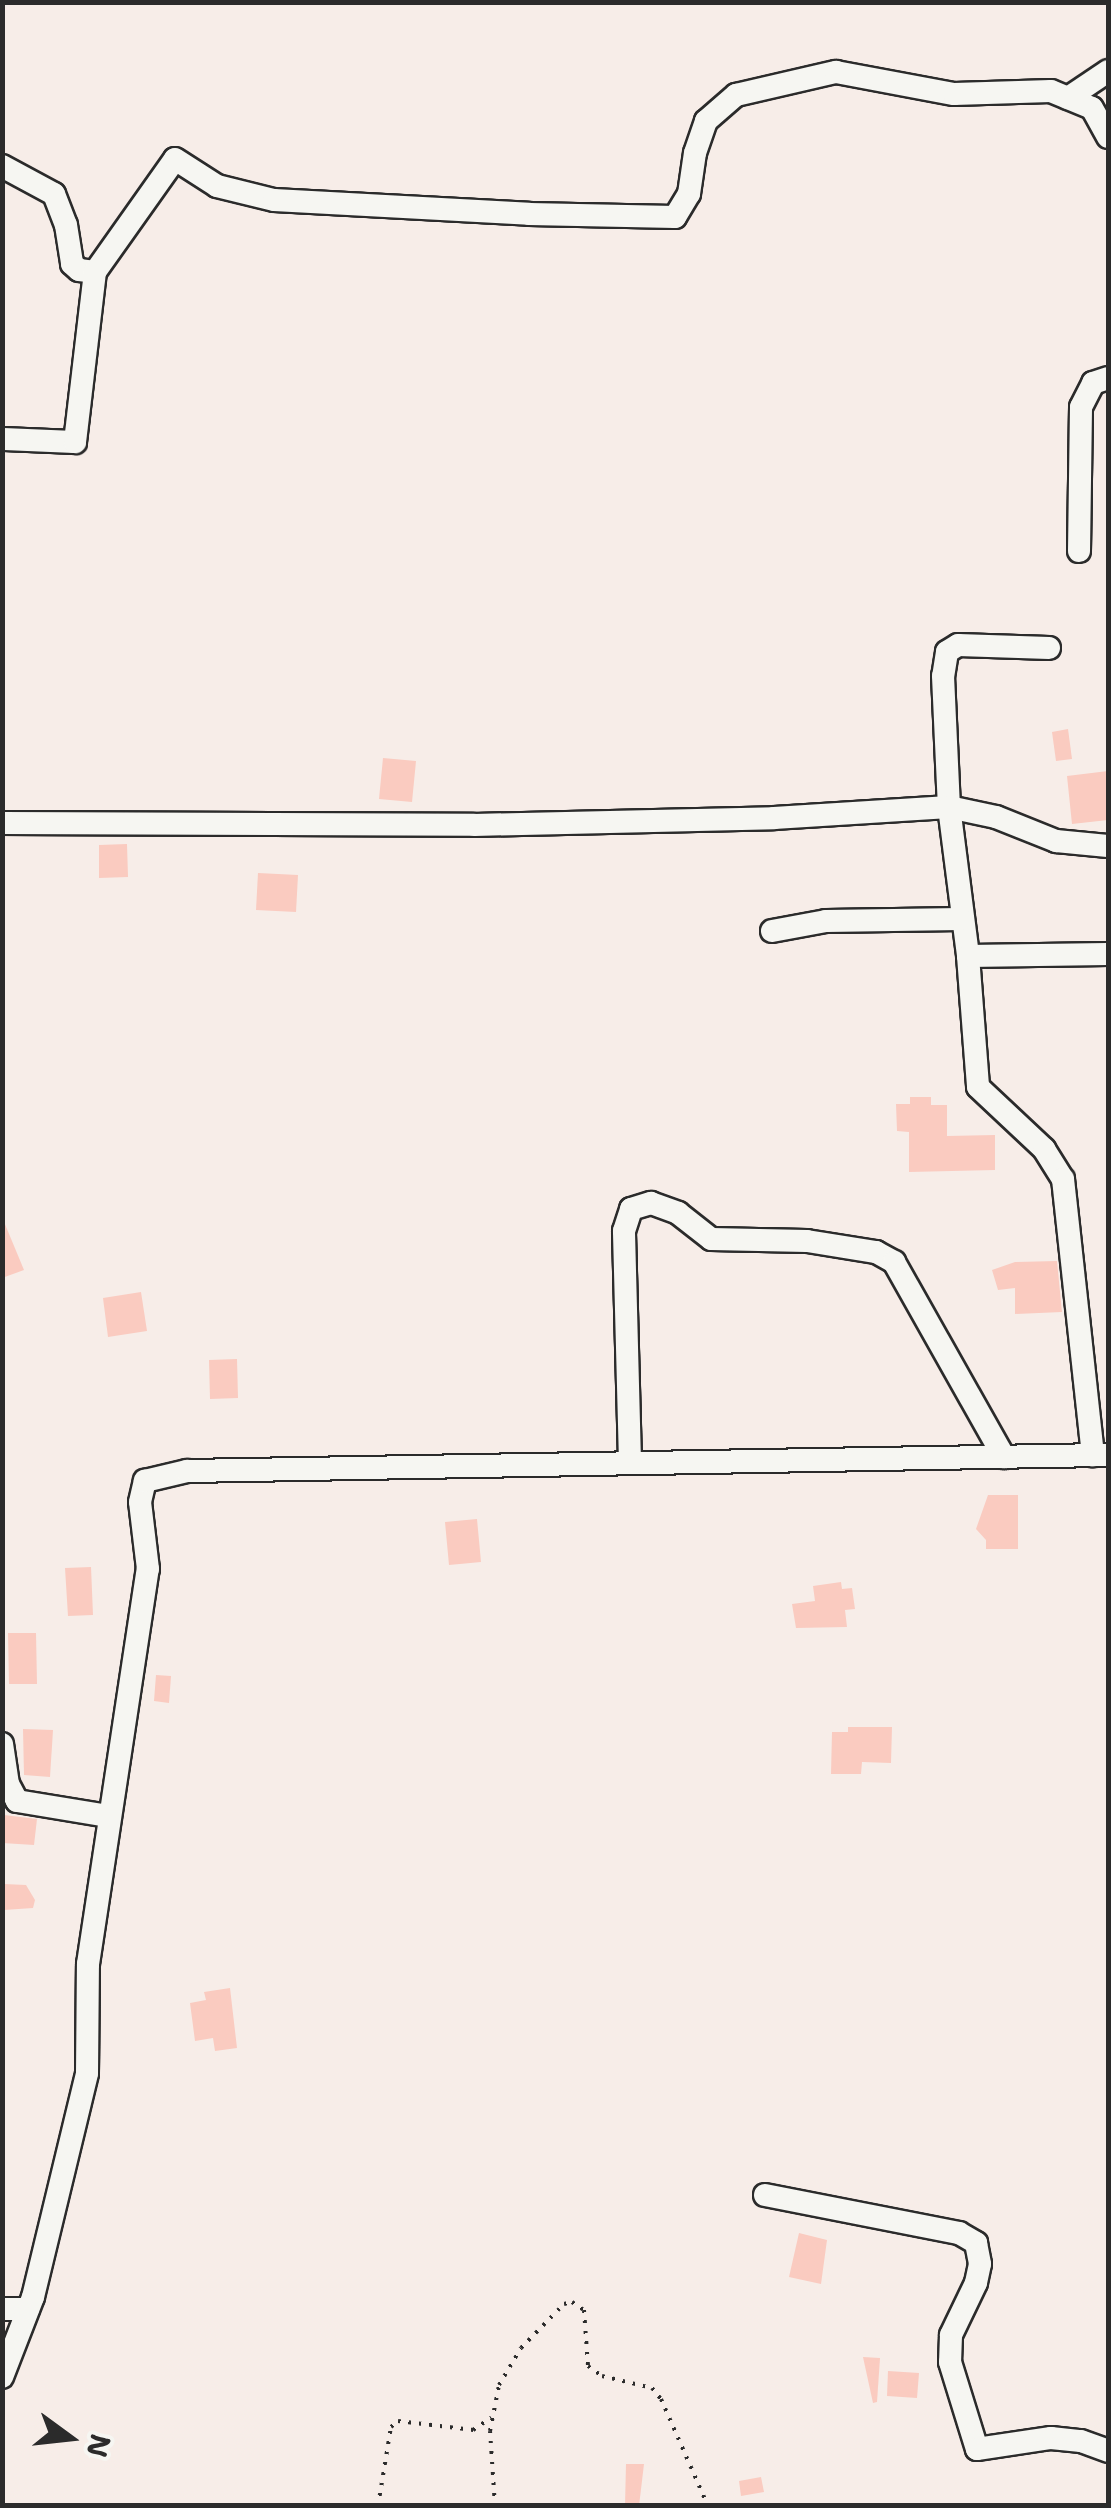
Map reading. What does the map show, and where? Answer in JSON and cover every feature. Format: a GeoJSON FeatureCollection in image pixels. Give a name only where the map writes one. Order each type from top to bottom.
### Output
{"type":"FeatureCollection","features":[{"type":"Feature","properties":{"kind":"street"},"geometry":{"type":"LineString","coordinates":[[1068,98],[1108,71]]}},
{"type":"Feature","properties":{"kind":"street"},"geometry":{"type":"LineString","coordinates":[[2,439],[75,442],[96,272],[175,159],[217,186],[274,200],[529,214],[675,217],[689,194],[694,153],[706,120],[736,94],[836,72],[954,94],[1052,92],[1092,108],[1108,136]]}},
{"type":"Feature","properties":{"kind":"street"},"geometry":{"type":"LineString","coordinates":[[2,166],[54,194],[66,225],[72,264],[78,270],[96,272]]}},
{"type":"Feature","properties":{"kind":"street"},"geometry":{"type":"LineString","coordinates":[[1079,551],[1080,408],[1094,383],[1108,378]]}},
{"type":"Feature","properties":{"kind":"street"},"geometry":{"type":"LineString","coordinates":[[2,2377],[28,2309],[87,2073],[88,1964],[148,1569],[140,1502],[145,1480],[187,1471],[1101,1455],[1063,1179],[1044,1148],[978,1088],[968,956],[949,806],[943,676],[947,652],[958,644],[1049,648]]}},
{"type":"Feature","properties":{"kind":"street"},"geometry":{"type":"LineString","coordinates":[[2,823],[474,825],[774,818],[949,806],[996,817],[1056,841],[1108,846]]}},
{"type":"Feature","properties":{"kind":"street"},"geometry":{"type":"LineString","coordinates":[[772,931],[826,922],[961,919]]}},
{"type":"Feature","properties":{"kind":"street"},"geometry":{"type":"LineString","coordinates":[[968,956],[1108,954]]}},
{"type":"Feature","properties":{"kind":"street"},"geometry":{"type":"LineString","coordinates":[[630,1462],[624,1230],[631,1209],[651,1203],[678,1214],[711,1239],[807,1240],[876,1252],[894,1262],[1004,1456]]}},
{"type":"Feature","properties":{"kind":"street"},"geometry":{"type":"LineString","coordinates":[[2,1744],[8,1784],[17,1802],[109,1816]]}},
{"type":"Feature","properties":{"kind":"street"},"geometry":{"type":"LineString","coordinates":[[765,2195],[959,2233],[976,2244],[980,2264],[976,2284],[950,2335],[950,2362],[976,2450],[1051,2438],[1080,2441],[1108,2450]]}},
{"type":"Feature","properties":{"kind":"street"},"geometry":{"type":"LineString","coordinates":[[2,2309],[28,2309]]}},
{"type":"Feature","properties":{"kind":"path"},"geometry":{"type":"LineString","coordinates":[[494,2506],[490,2418],[498,2385],[521,2348],[564,2304],[576,2304],[584,2310],[588,2366],[602,2376],[652,2388],[666,2409],[708,2506]]}},
{"type":"Feature","properties":{"kind":"path"},"geometry":{"type":"LineString","coordinates":[[378,2506],[391,2428],[398,2421],[473,2430],[490,2418]]}},
{"type":"Feature","properties":{"kind":"building"},"geometry":{"type":"Polygon","coordinates":[[[1068,729],[1072,759],[1056,761],[1052,732],[1068,729]]]}},
{"type":"Feature","properties":{"kind":"building"},"geometry":{"type":"Polygon","coordinates":[[[383,758],[416,761],[412,802],[379,799],[383,758]]]}},
{"type":"Feature","properties":{"kind":"building"},"geometry":{"type":"Polygon","coordinates":[[[1108,771],[1108,820],[1072,824],[1067,776],[1108,771]]]}},
{"type":"Feature","properties":{"kind":"building"},"geometry":{"type":"Polygon","coordinates":[[[127,844],[128,877],[99,878],[99,845],[127,844]]]}},
{"type":"Feature","properties":{"kind":"building"},"geometry":{"type":"Polygon","coordinates":[[[258,873],[298,875],[296,912],[256,910],[258,873]]]}},
{"type":"Feature","properties":{"kind":"building"},"geometry":{"type":"Polygon","coordinates":[[[910,1097],[931,1097],[931,1105],[947,1105],[947,1136],[995,1135],[995,1170],[909,1172],[909,1132],[897,1131],[896,1104],[910,1104],[910,1097]]]}},
{"type":"Feature","properties":{"kind":"building"},"geometry":{"type":"Polygon","coordinates":[[[2,1217],[24,1270],[2,1278],[2,1217]]]}},
{"type":"Feature","properties":{"kind":"building"},"geometry":{"type":"Polygon","coordinates":[[[1057,1261],[1062,1312],[1015,1314],[1015,1288],[998,1290],[992,1270],[1015,1262],[1057,1261]]]}},
{"type":"Feature","properties":{"kind":"building"},"geometry":{"type":"Polygon","coordinates":[[[141,1292],[147,1331],[108,1337],[103,1298],[141,1292]]]}},
{"type":"Feature","properties":{"kind":"building"},"geometry":{"type":"Polygon","coordinates":[[[237,1359],[238,1398],[210,1399],[209,1360],[237,1359]]]}},
{"type":"Feature","properties":{"kind":"building"},"geometry":{"type":"Polygon","coordinates":[[[988,1495],[1018,1495],[1018,1549],[986,1549],[986,1540],[976,1529],[988,1495]]]}},
{"type":"Feature","properties":{"kind":"building"},"geometry":{"type":"Polygon","coordinates":[[[477,1519],[481,1562],[449,1565],[445,1522],[477,1519]]]}},
{"type":"Feature","properties":{"kind":"building"},"geometry":{"type":"Polygon","coordinates":[[[91,1567],[93,1615],[68,1616],[65,1568],[91,1567]]]}},
{"type":"Feature","properties":{"kind":"building"},"geometry":{"type":"Polygon","coordinates":[[[841,1582],[842,1589],[852,1588],[855,1609],[845,1610],[847,1627],[796,1628],[792,1604],[815,1601],[813,1586],[841,1582]]]}},
{"type":"Feature","properties":{"kind":"building"},"geometry":{"type":"Polygon","coordinates":[[[8,1633],[36,1633],[37,1684],[9,1684],[8,1633]]]}},
{"type":"Feature","properties":{"kind":"building"},"geometry":{"type":"Polygon","coordinates":[[[156,1675],[171,1676],[169,1703],[154,1701],[156,1675]]]}},
{"type":"Feature","properties":{"kind":"building"},"geometry":{"type":"Polygon","coordinates":[[[848,1727],[892,1727],[891,1763],[862,1762],[861,1774],[831,1774],[832,1732],[848,1732],[848,1727]]]}},
{"type":"Feature","properties":{"kind":"building"},"geometry":{"type":"Polygon","coordinates":[[[23,1729],[53,1730],[50,1777],[24,1775],[23,1729]]]}},
{"type":"Feature","properties":{"kind":"building"},"geometry":{"type":"Polygon","coordinates":[[[4,1815],[37,1819],[34,1845],[2,1843],[4,1815]]]}},
{"type":"Feature","properties":{"kind":"building"},"geometry":{"type":"Polygon","coordinates":[[[4,1884],[26,1885],[35,1900],[33,1908],[4,1910],[4,1884]]]}},
{"type":"Feature","properties":{"kind":"building"},"geometry":{"type":"Polygon","coordinates":[[[230,1988],[237,2048],[215,2051],[213,2038],[195,2041],[190,2003],[206,2000],[204,1992],[230,1988]]]}},
{"type":"Feature","properties":{"kind":"building"},"geometry":{"type":"Polygon","coordinates":[[[799,2233],[827,2240],[821,2284],[789,2277],[799,2233]]]}},
{"type":"Feature","properties":{"kind":"building"},"geometry":{"type":"Polygon","coordinates":[[[863,2357],[880,2358],[877,2402],[873,2403],[863,2357]]]}},
{"type":"Feature","properties":{"kind":"building"},"geometry":{"type":"Polygon","coordinates":[[[888,2371],[919,2373],[917,2398],[887,2396],[888,2371]]]}},
{"type":"Feature","properties":{"kind":"building"},"geometry":{"type":"Polygon","coordinates":[[[626,2464],[644,2464],[639,2506],[625,2506],[626,2464]]]}},
{"type":"Feature","properties":{"kind":"building"},"geometry":{"type":"Polygon","coordinates":[[[761,2477],[764,2492],[741,2496],[739,2481],[761,2477]]]}}]}
